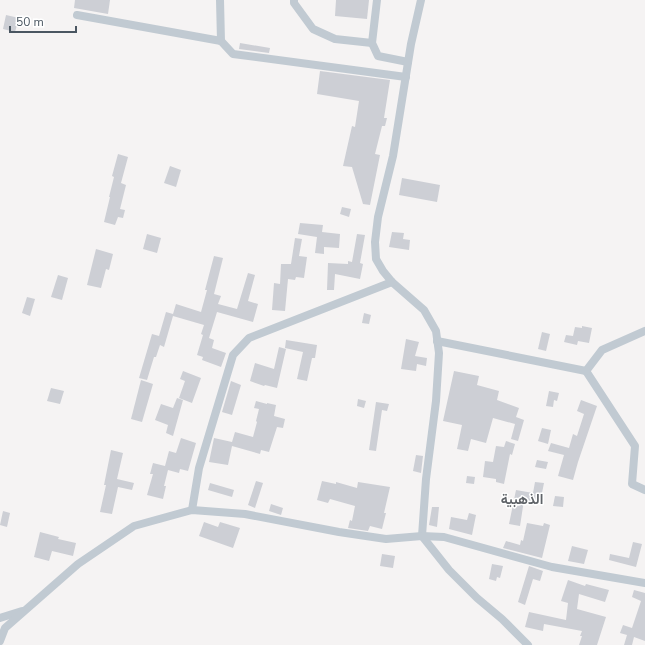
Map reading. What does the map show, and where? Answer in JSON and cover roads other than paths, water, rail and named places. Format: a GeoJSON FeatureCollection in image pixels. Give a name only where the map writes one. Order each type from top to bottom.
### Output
{"type":"FeatureCollection","features":[{"type":"Feature","properties":{"kind":"street"},"geometry":{"type":"LineString","coordinates":[[220,0],[221,41]]}},
{"type":"Feature","properties":{"kind":"street"},"geometry":{"type":"LineString","coordinates":[[294,0],[294,3],[313,29],[335,39],[372,43]]}},
{"type":"Feature","properties":{"kind":"street"},"geometry":{"type":"LineString","coordinates":[[377,0],[372,43],[378,56],[408,62]]}},
{"type":"Feature","properties":{"kind":"street"},"geometry":{"type":"LineString","coordinates":[[420,0],[408,62],[393,156],[378,217],[375,242],[376,259],[383,271],[392,282],[424,310],[436,331],[439,353],[436,401],[426,479],[422,536],[449,570],[528,645]]}},
{"type":"Feature","properties":{"kind":"street"},"geometry":{"type":"LineString","coordinates":[[76,15],[221,41],[233,54],[406,78]]}},
{"type":"Feature","properties":{"kind":"street"},"geometry":{"type":"LineString","coordinates":[[192,510],[199,468],[233,355],[249,338],[392,282]]}},
{"type":"Feature","properties":{"kind":"street"},"geometry":{"type":"LineString","coordinates":[[586,371],[602,350],[645,331],[637,334]]}},
{"type":"Feature","properties":{"kind":"street"},"geometry":{"type":"LineString","coordinates":[[437,341],[586,371],[634,446],[632,484],[645,490]]}},
{"type":"Feature","properties":{"kind":"street"},"geometry":{"type":"LineString","coordinates":[[0,641],[5,628],[78,564],[134,526],[192,510],[245,514],[339,532],[386,539],[422,536],[444,537],[552,567],[645,583]]}},
{"type":"Feature","properties":{"kind":"street"},"geometry":{"type":"LineString","coordinates":[[0,618],[27,609]]}},
{"type":"Feature","properties":{"kind":"district","name":"الذهبية"},"geometry":{"type":"Point","coordinates":[522,499]}}]}
